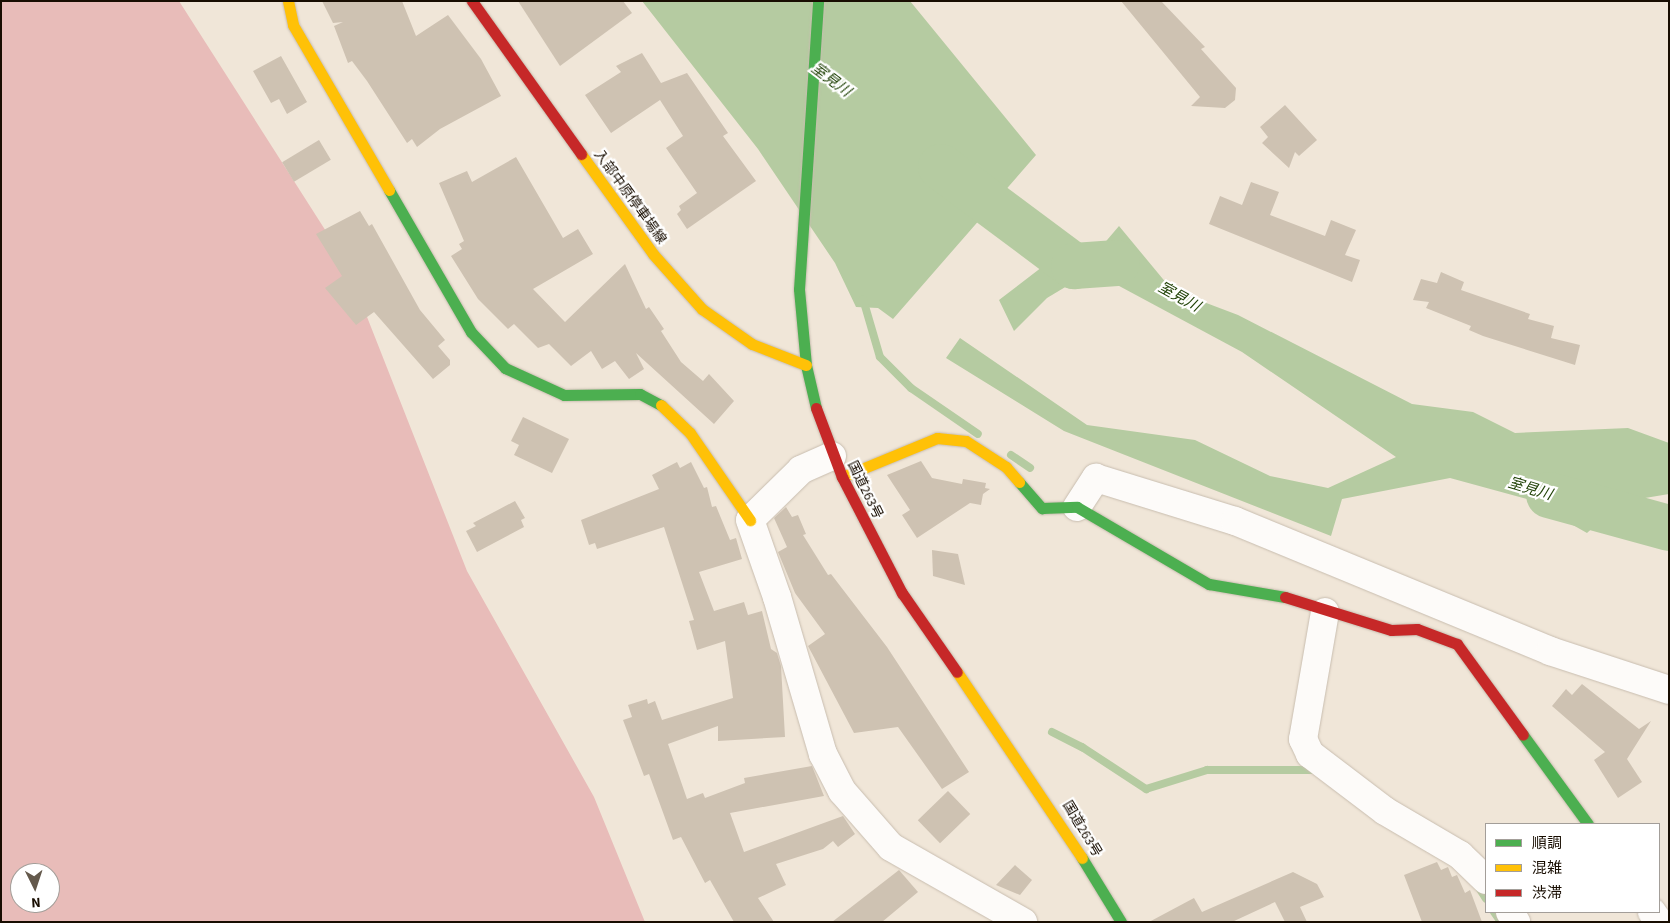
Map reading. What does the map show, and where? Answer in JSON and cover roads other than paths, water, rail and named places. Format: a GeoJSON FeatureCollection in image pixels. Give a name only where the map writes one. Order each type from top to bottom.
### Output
{"type":"FeatureCollection","features":[{"type":"Feature","properties":{"kind":"main road"},"geometry":{"type":"LineString","coordinates":[[288,1],[293,25],[471,332],[505,368],[564,395],[640,394],[658,402],[690,433],[750,520]]}},
{"type":"Feature","properties":{"kind":"main road","name":"入部中原停車場線"},"geometry":{"type":"LineString","coordinates":[[472,1],[652,254],[702,309],[752,344],[806,364]]}},
{"type":"Feature","properties":{"kind":"main road","name":"国道263号"},"geometry":{"type":"LineString","coordinates":[[818,1],[799,289],[806,364],[819,420],[837,466],[902,593],[1048,802],[1121,922]]}},
{"type":"Feature","properties":{"kind":"main road"},"geometry":{"type":"LineString","coordinates":[[837,466],[937,438],[966,441],[1006,467],[1042,508],[1077,507],[1209,584],[1289,598],[1325,612],[1392,630],[1417,629],[1457,644],[1587,823]]}},
{"type":"Feature","properties":{"kind":"street"},"geometry":{"type":"LineString","coordinates":[[837,466],[801,470],[750,520],[777,597],[823,754],[842,791],[891,847],[1023,922]]}},
{"type":"Feature","properties":{"kind":"street"},"geometry":{"type":"LineString","coordinates":[[1077,507],[1096,478],[1235,521],[1550,651],[1669,690]]}},
{"type":"Feature","properties":{"kind":"street"},"geometry":{"type":"LineString","coordinates":[[1325,612],[1303,739],[1310,754],[1385,811],[1460,855],[1485,879]]}},
{"type":"Feature","properties":{"kind":"water"},"geometry":{"type":"Polygon","coordinates":[[[642,1],[910,1],[1036,155],[893,319],[878,308],[856,307],[835,263],[758,149],[642,1]]]}},
{"type":"Feature","properties":{"kind":"water"},"geometry":{"type":"Polygon","coordinates":[[[1119,226],[1172,290],[1238,315],[1412,404],[1473,412],[1515,433],[1628,428],[1669,443],[1669,494],[1621,502],[1587,533],[1527,499],[1450,478],[1342,499],[1331,536],[1064,431],[946,358],[960,338],[1087,425],[1195,440],[1270,476],[1328,488],[1396,457],[1242,352],[1108,280],[1082,277],[1047,298],[1014,331],[999,300],[1072,244],[1096,253],[1119,226]]]}},
{"type":"Feature","properties":{"kind":"waterway","name":"室見川"},"geometry":{"type":"LineString","coordinates":[[941,167],[1074,266],[1117,263]]}},
{"type":"Feature","properties":{"kind":"waterway"},"geometry":{"type":"LineString","coordinates":[[863,299],[880,357],[911,388],[978,434]]}},
{"type":"Feature","properties":{"kind":"waterway"},"geometry":{"type":"LineString","coordinates":[[1011,455],[1030,468]]}},
{"type":"Feature","properties":{"kind":"waterway","name":"室見川"},"geometry":{"type":"LineString","coordinates":[[1549,495],[1669,528]]}},
{"type":"Feature","properties":{"kind":"waterway"},"geometry":{"type":"LineString","coordinates":[[1052,732],[1082,747],[1146,789],[1207,770],[1315,770]]}},
{"type":"Feature","properties":{"kind":"waterway"},"geometry":{"type":"LineString","coordinates":[[1478,886],[1485,897]]}},
{"type":"Feature","properties":{"kind":"waterway"},"geometry":{"type":"LineString","coordinates":[[1495,913],[1501,922]]}}]}
